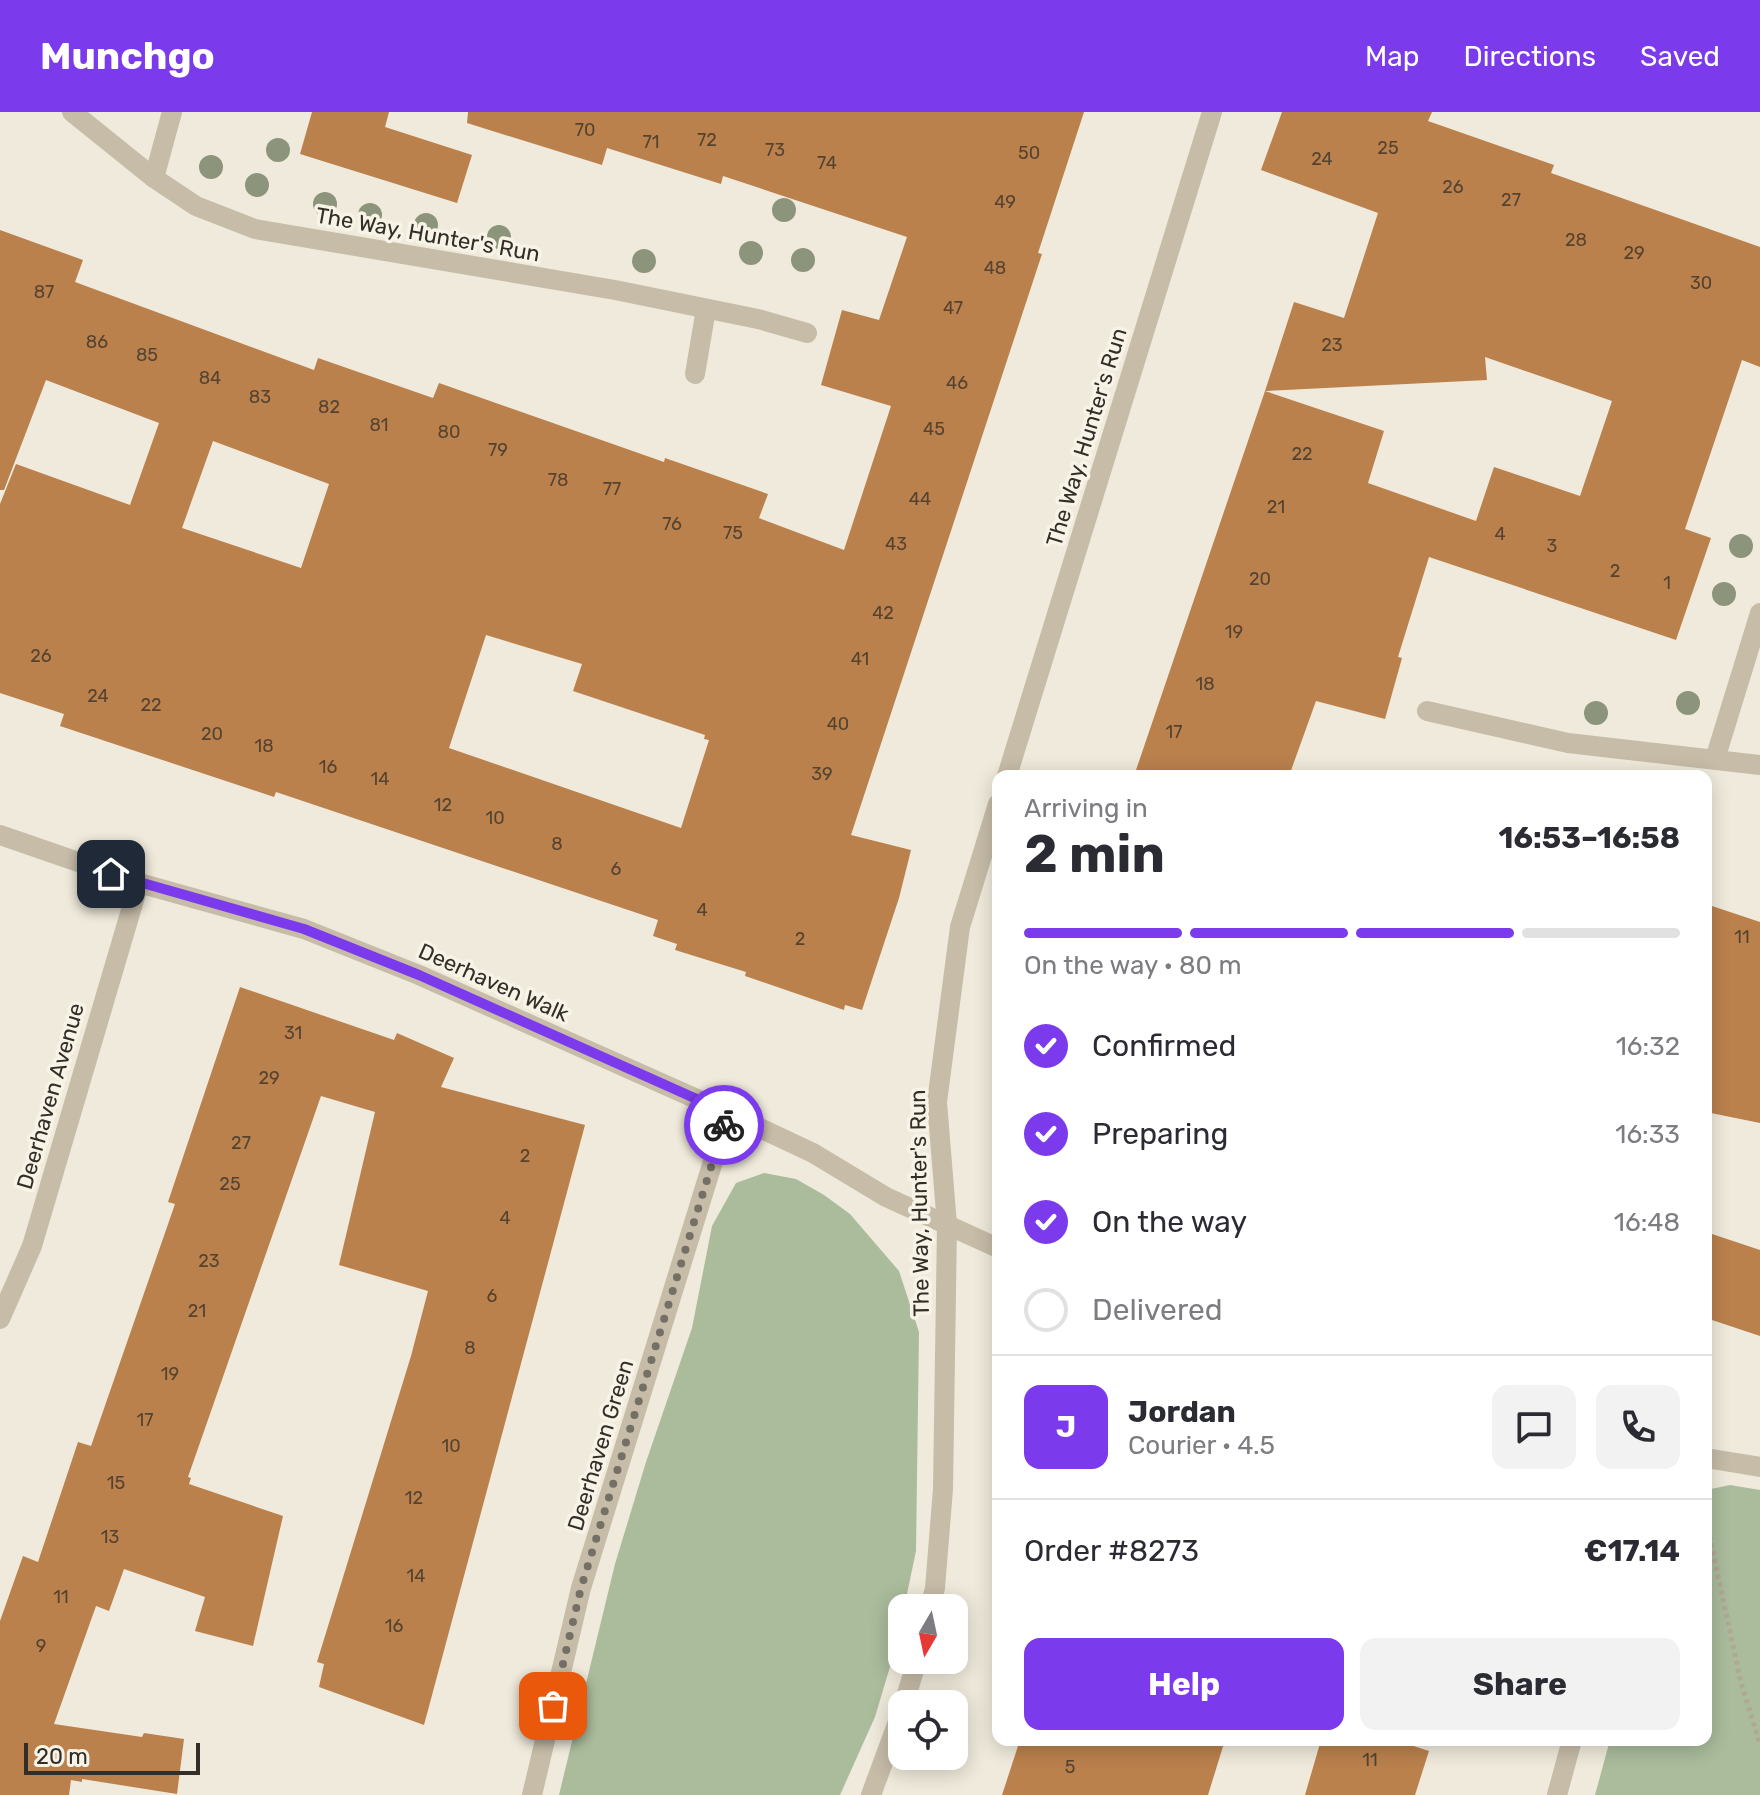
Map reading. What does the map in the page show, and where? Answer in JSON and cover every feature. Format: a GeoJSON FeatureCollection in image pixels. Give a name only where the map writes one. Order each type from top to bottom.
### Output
{"type":"FeatureCollection","features":[{"type":"Feature","properties":{"kind":"street","name":"The Way, Hunter's Run"},"geometry":{"type":"LineString","coordinates":[[72,112],[154,178],[196,206],[255,229],[615,290],[758,319],[807,333]]}},
{"type":"Feature","properties":{"kind":"street"},"geometry":{"type":"LineString","coordinates":[[154,178],[172,112]]}},
{"type":"Feature","properties":{"kind":"street","name":"The Way, Hunter's Run"},"geometry":{"type":"LineString","coordinates":[[1009,770],[1212,112]]}},
{"type":"Feature","properties":{"kind":"street"},"geometry":{"type":"LineString","coordinates":[[695,374],[706,309]]}},
{"type":"Feature","properties":{"kind":"street"},"geometry":{"type":"LineString","coordinates":[[1715,759],[1760,613]]}},
{"type":"Feature","properties":{"kind":"street"},"geometry":{"type":"LineString","coordinates":[[1427,711],[1568,743],[1760,765]]}},
{"type":"Feature","properties":{"kind":"street","name":"The Way, Hunter's Run"},"geometry":{"type":"LineString","coordinates":[[934,1594],[943,1489],[947,1225],[937,1102],[960,927],[992,823]]}},
{"type":"Feature","properties":{"kind":"street","name":"Deerhaven Walk"},"geometry":{"type":"LineString","coordinates":[[0,835],[139,883],[318,935],[419,975],[813,1153],[886,1197],[992,1245]]}},
{"type":"Feature","properties":{"kind":"street","name":"Deerhaven Avenue"},"geometry":{"type":"LineString","coordinates":[[0,1319],[32,1246],[139,883]]}},
{"type":"Feature","properties":{"kind":"street","name":"Deerhaven Green"},"geometry":{"type":"LineString","coordinates":[[532,1795],[581,1588],[728,1113]]}},
{"type":"Feature","properties":{"kind":"street"},"geometry":{"type":"LineString","coordinates":[[1712,1459],[1760,1467]]}},
{"type":"Feature","properties":{"kind":"street"},"geometry":{"type":"LineString","coordinates":[[1557,1795],[1570,1746]]}},
{"type":"Feature","properties":{"kind":"street"},"geometry":{"type":"LineString","coordinates":[[871,1795],[888,1749]]}},
{"type":"Feature","properties":{"kind":"path"},"geometry":{"type":"LineString","coordinates":[[1712,1548],[1741,1683],[1760,1744]]}},
{"type":"Feature","properties":{"kind":"green space"},"geometry":{"type":"Polygon","coordinates":[[[764,1173],[796,1179],[850,1214],[899,1271],[919,1332],[916,1551],[907,1594],[888,1594],[888,1673],[875,1717],[840,1795],[559,1795],[615,1564],[692,1328],[712,1226],[736,1183],[764,1173]]]}},
{"type":"Feature","properties":{"kind":"green space"},"geometry":{"type":"Polygon","coordinates":[[[1730,1485],[1760,1490],[1760,1795],[1595,1795],[1608,1746],[1712,1746],[1712,1489],[1730,1485]]]}},
{"type":"Feature","properties":{"kind":"building"},"geometry":{"type":"Polygon","coordinates":[[[312,112],[389,112],[385,127],[472,155],[457,203],[300,154],[312,112]]]}},
{"type":"Feature","properties":{"kind":"building"},"geometry":{"type":"Polygon","coordinates":[[[468,112],[1084,112],[1038,253],[1042,254],[851,835],[911,850],[899,898],[862,1010],[845,1005],[844,1010],[745,976],[746,972],[675,950],[677,944],[653,936],[658,920],[276,792],[274,797],[60,726],[64,714],[0,693],[0,504],[16,464],[130,505],[159,423],[46,380],[4,490],[0,490],[0,230],[83,260],[75,282],[314,370],[318,358],[433,398],[439,383],[664,462],[665,458],[768,494],[759,518],[844,550],[891,406],[821,385],[842,310],[879,320],[907,237],[723,176],[721,184],[607,148],[602,165],[467,123],[468,112]],[[213,441],[182,528],[301,568],[329,484],[213,441]],[[486,635],[449,748],[681,828],[709,740],[704,739],[705,735],[573,691],[582,664],[486,635]]]}},
{"type":"Feature","properties":{"kind":"building"},"geometry":{"type":"Polygon","coordinates":[[[1282,112],[1432,112],[1428,121],[1554,165],[1551,173],[1760,247],[1760,367],[1742,360],[1685,529],[1711,538],[1676,640],[1429,557],[1398,657],[1402,658],[1385,719],[1316,701],[1291,770],[1136,770],[1294,302],[1344,318],[1378,213],[1261,170],[1282,112]],[[1485,357],[1487,380],[1265,391],[1384,431],[1368,483],[1476,521],[1494,467],[1580,496],[1612,401],[1485,357]]]}},
{"type":"Feature","properties":{"kind":"building"},"geometry":{"type":"Polygon","coordinates":[[[1712,906],[1760,922],[1760,1123],[1712,1113],[1712,906]]]}},
{"type":"Feature","properties":{"kind":"building"},"geometry":{"type":"Polygon","coordinates":[[[240,987],[394,1040],[397,1033],[454,1058],[441,1087],[585,1125],[424,1725],[319,1687],[324,1664],[317,1662],[428,1291],[339,1265],[375,1112],[321,1096],[188,1477],[191,1478],[189,1484],[283,1516],[253,1646],[195,1631],[205,1597],[124,1569],[109,1611],[96,1606],[54,1724],[142,1737],[144,1733],[184,1739],[177,1794],[82,1779],[82,1782],[71,1780],[69,1795],[0,1795],[0,1621],[23,1556],[38,1562],[78,1442],[91,1446],[175,1204],[168,1202],[240,987]]]}},
{"type":"Feature","properties":{"kind":"building"},"geometry":{"type":"Polygon","coordinates":[[[1712,1234],[1760,1250],[1760,1336],[1712,1320],[1712,1234]]]}},
{"type":"Feature","properties":{"kind":"building"},"geometry":{"type":"Polygon","coordinates":[[[1018,1746],[1223,1746],[1208,1795],[1002,1795],[1018,1746]]]}},
{"type":"Feature","properties":{"kind":"building"},"geometry":{"type":"Polygon","coordinates":[[[1319,1746],[1414,1746],[1429,1751],[1415,1795],[1305,1795],[1319,1746]]]}},
{"type":"Feature","properties":{"kind":"way so far"},"geometry":{"type":"LineString","coordinates":[[553,1706],[581,1588],[724,1125]]}},
{"type":"Feature","properties":{"kind":"route"},"geometry":{"type":"LineString","coordinates":[[111,874],[304,929],[419,975],[728,1113],[724,1125]]}}]}
